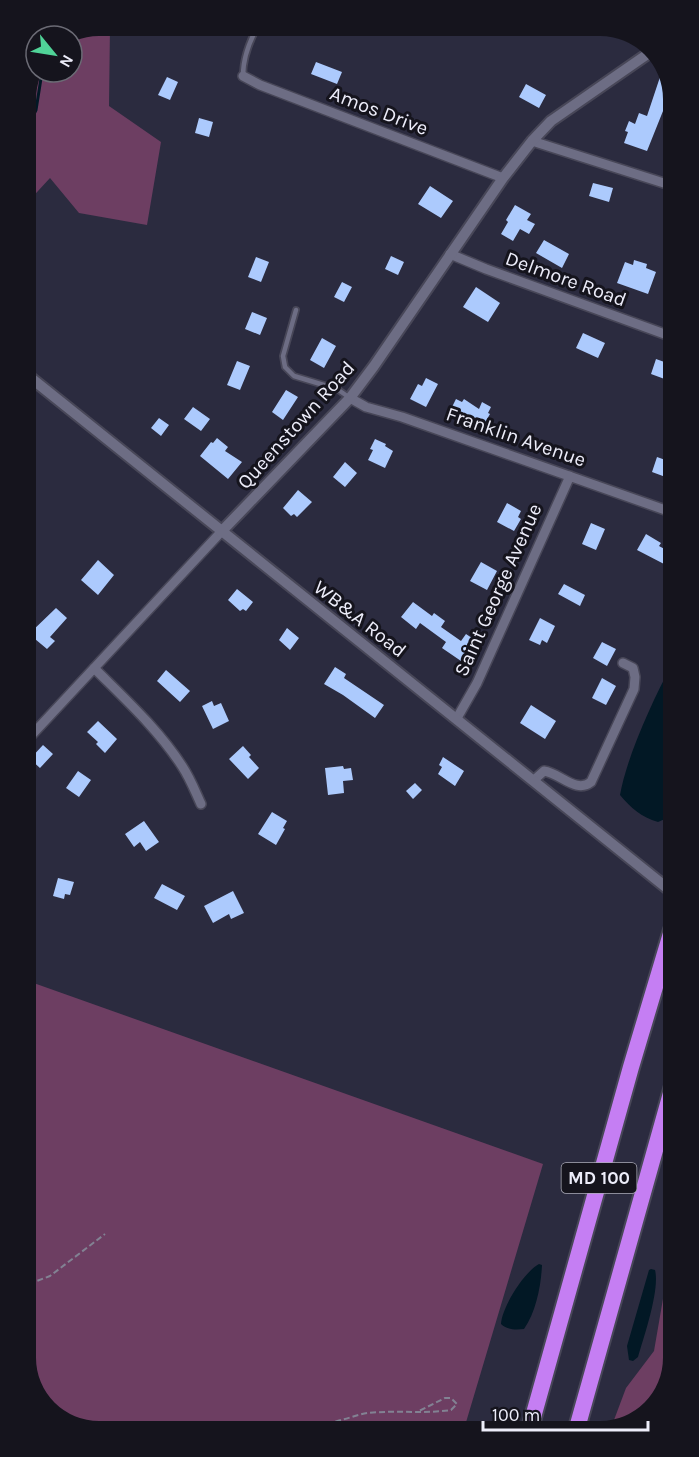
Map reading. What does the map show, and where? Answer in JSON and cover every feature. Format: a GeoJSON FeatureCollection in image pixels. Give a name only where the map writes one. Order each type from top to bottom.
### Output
{"type":"FeatureCollection","features":[{"type":"Feature","properties":{"kind":"highway","name":"MD 100"},"geometry":{"type":"LineString","coordinates":[[532,1421],[663,960]]}},
{"type":"Feature","properties":{"kind":"highway","name":"MD 100"},"geometry":{"type":"LineString","coordinates":[[579,1421],[663,1122]]}},
{"type":"Feature","properties":{"kind":"street","name":"Queenstown Road"},"geometry":{"type":"LineString","coordinates":[[36,730],[350,398],[503,178],[532,141],[557,116],[645,56]]}},
{"type":"Feature","properties":{"kind":"street","name":"Amos Drive"},"geometry":{"type":"LineString","coordinates":[[243,76],[260,85],[503,178]]}},
{"type":"Feature","properties":{"kind":"street"},"geometry":{"type":"LineString","coordinates":[[532,141],[663,183]]}},
{"type":"Feature","properties":{"kind":"street","name":"Delmore Road"},"geometry":{"type":"LineString","coordinates":[[450,254],[663,333]]}},
{"type":"Feature","properties":{"kind":"street","name":"WB&A Road"},"geometry":{"type":"LineString","coordinates":[[36,381],[663,884]]}},
{"type":"Feature","properties":{"kind":"street","name":"Franklin Avenue"},"geometry":{"type":"LineString","coordinates":[[350,398],[366,407],[402,417],[663,509]]}},
{"type":"Feature","properties":{"kind":"street","name":"Saint George Avenue"},"geometry":{"type":"LineString","coordinates":[[457,718],[477,683],[570,476]]}},
{"type":"Feature","properties":{"kind":"street"},"geometry":{"type":"LineString","coordinates":[[534,780],[544,771],[579,786],[586,787],[591,782],[634,689],[633,668],[623,663]]}},
{"type":"Feature","properties":{"kind":"street"},"geometry":{"type":"LineString","coordinates":[[94,668],[164,741],[182,766],[201,804]]}},
{"type":"Feature","properties":{"kind":"lane"},"geometry":{"type":"LineString","coordinates":[[243,76],[246,52],[253,36]]}},
{"type":"Feature","properties":{"kind":"lane"},"geometry":{"type":"LineString","coordinates":[[296,310],[283,356],[288,371],[297,378],[337,389],[350,398]]}},
{"type":"Feature","properties":{"kind":"path"},"geometry":{"type":"LineString","coordinates":[[36,1281],[50,1276],[105,1234]]}},
{"type":"Feature","properties":{"kind":"path"},"geometry":{"type":"LineString","coordinates":[[340,1421],[366,1413],[451,1410],[457,1404],[451,1398],[445,1398],[419,1411]]}},
{"type":"Feature","properties":{"kind":"shaded area"},"geometry":{"type":"Polygon","coordinates":[[[110,36],[109,106],[161,142],[147,225],[79,213],[50,178],[36,193],[38,84],[84,84],[84,38],[110,36]]]}},
{"type":"Feature","properties":{"kind":"shaded area"},"geometry":{"type":"Polygon","coordinates":[[[36,984],[543,1164],[466,1421],[95,1421],[71,1415],[54,1403],[44,1390],[37,1371],[36,1358],[36,984]]]}},
{"type":"Feature","properties":{"kind":"shaded area"},"geometry":{"type":"Polygon","coordinates":[[[663,1299],[663,1358],[657,1386],[642,1405],[614,1420],[626,1388],[654,1351],[663,1299]]]}},
{"type":"Feature","properties":{"kind":"water"},"geometry":{"type":"Polygon","coordinates":[[[663,682],[663,820],[658,822],[637,812],[620,795],[634,747],[663,682]]]}},
{"type":"Feature","properties":{"kind":"water"},"geometry":{"type":"Polygon","coordinates":[[[539,1264],[542,1265],[539,1290],[528,1322],[524,1329],[506,1327],[501,1324],[505,1309],[527,1274],[539,1264]]]}},
{"type":"Feature","properties":{"kind":"water"},"geometry":{"type":"Polygon","coordinates":[[[651,1269],[655,1270],[656,1279],[653,1301],[638,1357],[633,1361],[629,1360],[627,1346],[651,1269]]]}},
{"type":"Feature","properties":{"kind":"building"},"geometry":{"type":"Polygon","coordinates":[[[316,62],[342,72],[337,84],[311,74],[316,62]]]}},
{"type":"Feature","properties":{"kind":"building"},"geometry":{"type":"Polygon","coordinates":[[[167,77],[178,82],[170,100],[158,95],[167,77]]]}},
{"type":"Feature","properties":{"kind":"building"},"geometry":{"type":"Polygon","coordinates":[[[659,79],[663,111],[647,151],[624,143],[629,121],[635,124],[639,113],[647,116],[659,79]]]}},
{"type":"Feature","properties":{"kind":"building"},"geometry":{"type":"Polygon","coordinates":[[[526,84],[546,95],[539,108],[519,97],[526,84]]]}},
{"type":"Feature","properties":{"kind":"building"},"geometry":{"type":"Polygon","coordinates":[[[199,118],[213,122],[209,137],[195,133],[199,118]]]}},
{"type":"Feature","properties":{"kind":"building"},"geometry":{"type":"Polygon","coordinates":[[[593,183],[613,188],[609,202],[589,196],[593,183]]]}},
{"type":"Feature","properties":{"kind":"building"},"geometry":{"type":"Polygon","coordinates":[[[430,186],[453,201],[441,218],[418,204],[430,186]]]}},
{"type":"Feature","properties":{"kind":"building"},"geometry":{"type":"Polygon","coordinates":[[[515,205],[531,214],[527,220],[535,224],[529,234],[520,229],[513,241],[501,234],[515,205]]]}},
{"type":"Feature","properties":{"kind":"building"},"geometry":{"type":"Polygon","coordinates":[[[544,240],[569,254],[562,268],[536,253],[544,240]]]}},
{"type":"Feature","properties":{"kind":"building"},"geometry":{"type":"Polygon","coordinates":[[[391,256],[404,262],[398,275],[385,269],[391,256]]]}},
{"type":"Feature","properties":{"kind":"building"},"geometry":{"type":"Polygon","coordinates":[[[256,257],[269,262],[261,282],[248,277],[256,257]]]}},
{"type":"Feature","properties":{"kind":"building"},"geometry":{"type":"Polygon","coordinates":[[[634,260],[647,264],[646,268],[656,272],[648,294],[617,283],[625,262],[633,265],[634,260]]]}},
{"type":"Feature","properties":{"kind":"building"},"geometry":{"type":"Polygon","coordinates":[[[342,282],[352,287],[344,302],[334,297],[342,282]]]}},
{"type":"Feature","properties":{"kind":"building"},"geometry":{"type":"Polygon","coordinates":[[[476,287],[500,303],[488,322],[463,307],[476,287]]]}},
{"type":"Feature","properties":{"kind":"building"},"geometry":{"type":"Polygon","coordinates":[[[252,312],[267,318],[260,335],[245,329],[252,312]]]}},
{"type":"Feature","properties":{"kind":"building"},"geometry":{"type":"Polygon","coordinates":[[[583,333],[605,343],[598,358],[576,348],[583,333]]]}},
{"type":"Feature","properties":{"kind":"building"},"geometry":{"type":"Polygon","coordinates":[[[322,338],[336,346],[324,368],[310,360],[322,338]]]}},
{"type":"Feature","properties":{"kind":"building"},"geometry":{"type":"Polygon","coordinates":[[[656,359],[663,362],[663,378],[651,374],[656,359]]]}},
{"type":"Feature","properties":{"kind":"building"},"geometry":{"type":"Polygon","coordinates":[[[237,361],[250,366],[240,390],[227,385],[237,361]]]}},
{"type":"Feature","properties":{"kind":"building"},"geometry":{"type":"Polygon","coordinates":[[[426,378],[438,384],[426,407],[410,399],[418,384],[422,386],[426,378]]]}},
{"type":"Feature","properties":{"kind":"building"},"geometry":{"type":"Polygon","coordinates":[[[286,390],[298,397],[283,420],[272,412],[286,390]]]}},
{"type":"Feature","properties":{"kind":"building"},"geometry":{"type":"Polygon","coordinates":[[[456,399],[462,402],[464,399],[479,409],[482,402],[491,407],[488,413],[490,414],[482,428],[463,416],[460,422],[448,415],[456,399]]]}},
{"type":"Feature","properties":{"kind":"building"},"geometry":{"type":"Polygon","coordinates":[[[193,407],[210,419],[201,431],[184,419],[193,407]]]}},
{"type":"Feature","properties":{"kind":"building"},"geometry":{"type":"Polygon","coordinates":[[[159,418],[169,425],[161,436],[151,428],[159,418]]]}},
{"type":"Feature","properties":{"kind":"building"},"geometry":{"type":"Polygon","coordinates":[[[217,438],[228,447],[225,451],[242,462],[228,479],[200,456],[217,438]]]}},
{"type":"Feature","properties":{"kind":"building"},"geometry":{"type":"Polygon","coordinates":[[[375,439],[386,444],[385,446],[393,451],[385,468],[368,460],[375,439]]]}},
{"type":"Feature","properties":{"kind":"building"},"geometry":{"type":"Polygon","coordinates":[[[657,457],[663,459],[663,476],[652,472],[657,457]]]}},
{"type":"Feature","properties":{"kind":"building"},"geometry":{"type":"Polygon","coordinates":[[[345,462],[357,473],[345,487],[333,477],[345,462]]]}},
{"type":"Feature","properties":{"kind":"building"},"geometry":{"type":"Polygon","coordinates":[[[298,490],[312,502],[297,517],[294,514],[291,516],[283,508],[298,490]]]}},
{"type":"Feature","properties":{"kind":"building"},"geometry":{"type":"Polygon","coordinates":[[[507,503],[521,511],[518,517],[521,519],[514,531],[497,522],[507,503]]]}},
{"type":"Feature","properties":{"kind":"building"},"geometry":{"type":"Polygon","coordinates":[[[591,523],[605,529],[596,550],[582,544],[591,523]]]}},
{"type":"Feature","properties":{"kind":"building"},"geometry":{"type":"Polygon","coordinates":[[[646,534],[661,543],[659,546],[663,548],[663,563],[637,550],[646,534]]]}},
{"type":"Feature","properties":{"kind":"building"},"geometry":{"type":"Polygon","coordinates":[[[98,560],[114,575],[98,595],[81,580],[98,560]]]}},
{"type":"Feature","properties":{"kind":"building"},"geometry":{"type":"Polygon","coordinates":[[[481,562],[497,571],[487,590],[470,581],[481,562]]]}},
{"type":"Feature","properties":{"kind":"building"},"geometry":{"type":"Polygon","coordinates":[[[564,584],[585,595],[580,606],[558,594],[564,584]]]}},
{"type":"Feature","properties":{"kind":"building"},"geometry":{"type":"Polygon","coordinates":[[[237,589],[253,602],[246,611],[243,609],[240,611],[228,600],[237,589]]]}},
{"type":"Feature","properties":{"kind":"building"},"geometry":{"type":"Polygon","coordinates":[[[413,602],[432,616],[434,613],[445,621],[441,627],[461,641],[466,634],[475,640],[461,661],[442,648],[446,642],[420,623],[416,629],[401,617],[413,602]]]}},
{"type":"Feature","properties":{"kind":"building"},"geometry":{"type":"Polygon","coordinates":[[[56,608],[67,618],[50,637],[55,641],[47,649],[36,640],[36,627],[56,608]]]}},
{"type":"Feature","properties":{"kind":"building"},"geometry":{"type":"Polygon","coordinates":[[[540,618],[555,626],[547,643],[542,640],[540,645],[529,640],[540,618]]]}},
{"type":"Feature","properties":{"kind":"building"},"geometry":{"type":"Polygon","coordinates":[[[287,628],[299,638],[290,650],[279,640],[287,628]]]}},
{"type":"Feature","properties":{"kind":"building"},"geometry":{"type":"Polygon","coordinates":[[[602,642],[616,649],[607,666],[593,658],[602,642]]]}},
{"type":"Feature","properties":{"kind":"building"},"geometry":{"type":"Polygon","coordinates":[[[335,667],[346,674],[344,678],[384,705],[375,718],[324,684],[335,667]]]}},
{"type":"Feature","properties":{"kind":"building"},"geometry":{"type":"Polygon","coordinates":[[[166,670],[190,691],[180,702],[157,681],[166,670]]]}},
{"type":"Feature","properties":{"kind":"building"},"geometry":{"type":"Polygon","coordinates":[[[602,678],[616,686],[606,705],[592,698],[602,678]]]}},
{"type":"Feature","properties":{"kind":"building"},"geometry":{"type":"Polygon","coordinates":[[[212,701],[214,706],[221,703],[229,721],[213,729],[202,706],[212,701]]]}},
{"type":"Feature","properties":{"kind":"building"},"geometry":{"type":"Polygon","coordinates":[[[531,705],[556,721],[545,739],[520,723],[531,705]]]}},
{"type":"Feature","properties":{"kind":"building"},"geometry":{"type":"Polygon","coordinates":[[[98,721],[117,739],[105,753],[96,744],[98,742],[87,732],[98,721]]]}},
{"type":"Feature","properties":{"kind":"building"},"geometry":{"type":"Polygon","coordinates":[[[43,745],[53,754],[40,768],[36,764],[36,753],[43,745]]]}},
{"type":"Feature","properties":{"kind":"building"},"geometry":{"type":"Polygon","coordinates":[[[243,746],[259,768],[248,779],[229,759],[243,746]]]}},
{"type":"Feature","properties":{"kind":"building"},"geometry":{"type":"Polygon","coordinates":[[[443,757],[464,771],[455,786],[438,774],[442,767],[439,765],[443,757]]]}},
{"type":"Feature","properties":{"kind":"building"},"geometry":{"type":"Polygon","coordinates":[[[343,766],[344,769],[351,768],[353,780],[343,781],[344,793],[328,795],[325,768],[343,766]]]}},
{"type":"Feature","properties":{"kind":"building"},"geometry":{"type":"Polygon","coordinates":[[[78,771],[91,780],[79,797],[66,788],[78,771]]]}},
{"type":"Feature","properties":{"kind":"building"},"geometry":{"type":"Polygon","coordinates":[[[415,783],[422,790],[413,799],[406,791],[415,783]]]}},
{"type":"Feature","properties":{"kind":"building"},"geometry":{"type":"Polygon","coordinates":[[[272,812],[287,821],[276,845],[258,834],[272,812]]]}},
{"type":"Feature","properties":{"kind":"building"},"geometry":{"type":"Polygon","coordinates":[[[144,821],[159,842],[146,851],[140,842],[134,847],[125,834],[144,821]]]}},
{"type":"Feature","properties":{"kind":"building"},"geometry":{"type":"Polygon","coordinates":[[[58,878],[74,882],[70,895],[65,894],[64,899],[53,896],[58,878]]]}},
{"type":"Feature","properties":{"kind":"building"},"geometry":{"type":"Polygon","coordinates":[[[162,884],[185,896],[177,910],[154,898],[162,884]]]}},
{"type":"Feature","properties":{"kind":"building"},"geometry":{"type":"Polygon","coordinates":[[[233,891],[244,913],[231,919],[229,914],[213,923],[204,906],[233,891]]]}},
{"type":"Feature","properties":{"kind":"waterway"},"geometry":{"type":"LineString","coordinates":[[36,110],[40,84]]}}]}
